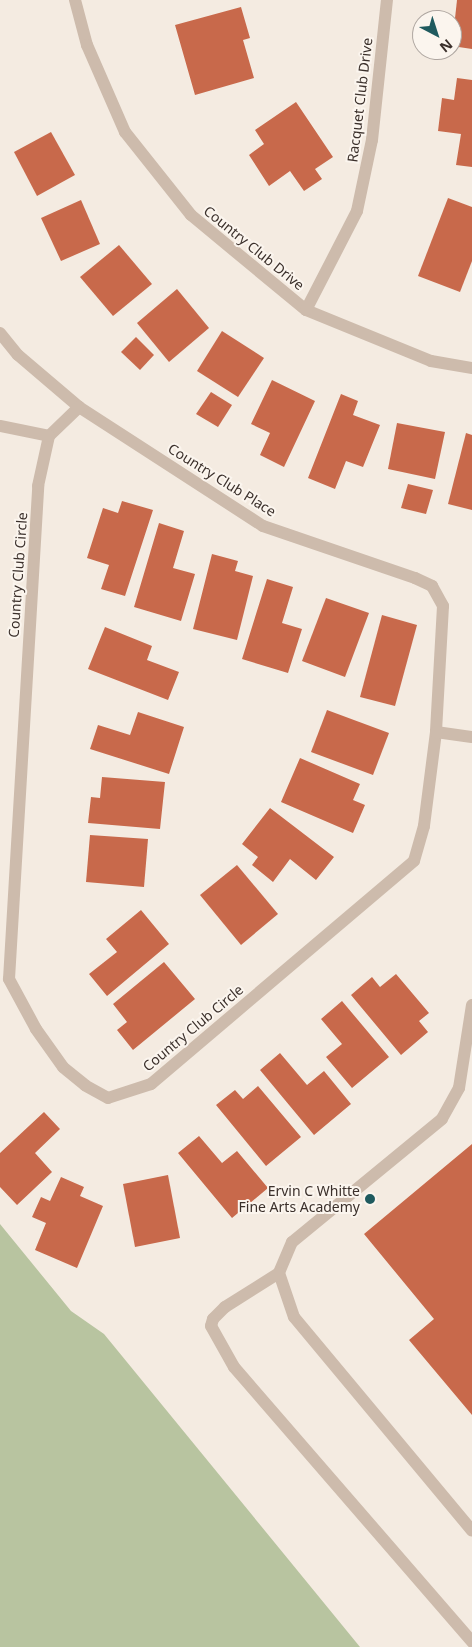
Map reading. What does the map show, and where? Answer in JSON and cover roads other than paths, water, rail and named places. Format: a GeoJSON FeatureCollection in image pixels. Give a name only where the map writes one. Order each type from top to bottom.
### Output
{"type":"FeatureCollection","features":[{"type":"Feature","properties":{"kind":"street","name":"Country Club Drive"},"geometry":{"type":"LineString","coordinates":[[75,0],[87,45],[125,132],[191,215],[306,310],[430,361],[472,368]]}},
{"type":"Feature","properties":{"kind":"street"},"geometry":{"type":"LineString","coordinates":[[382,0],[387,0]]}},
{"type":"Feature","properties":{"kind":"street","name":"Racquet Club Drive"},"geometry":{"type":"LineString","coordinates":[[306,310],[357,211],[372,140],[387,0]]}},
{"type":"Feature","properties":{"kind":"street","name":"Country Club Place"},"geometry":{"type":"LineString","coordinates":[[0,333],[18,355],[79,407],[263,526],[415,578],[432,586],[443,606],[436,732]]}},
{"type":"Feature","properties":{"kind":"street"},"geometry":{"type":"LineString","coordinates":[[0,426],[49,436],[79,407]]}},
{"type":"Feature","properties":{"kind":"street","name":"Country Club Circle"},"geometry":{"type":"LineString","coordinates":[[49,436],[38,486],[10,979],[36,1029],[63,1067],[85,1085],[108,1098],[151,1084],[414,861],[424,826],[436,732]]}},
{"type":"Feature","properties":{"kind":"street"},"geometry":{"type":"LineString","coordinates":[[436,732],[472,736]]}},
{"type":"Feature","properties":{"kind":"street"},"geometry":{"type":"LineString","coordinates":[[472,1005],[459,1088],[442,1119],[292,1242],[280,1273],[224,1308],[213,1319],[211,1326],[234,1367],[472,1642]]}},
{"type":"Feature","properties":{"kind":"street"},"geometry":{"type":"LineString","coordinates":[[280,1273],[294,1317],[472,1531]]}},
{"type":"Feature","properties":{"kind":"place","name":"Ervin C Whitte Fine Arts Academy"},"geometry":{"type":"Point","coordinates":[370,1199]}}]}
